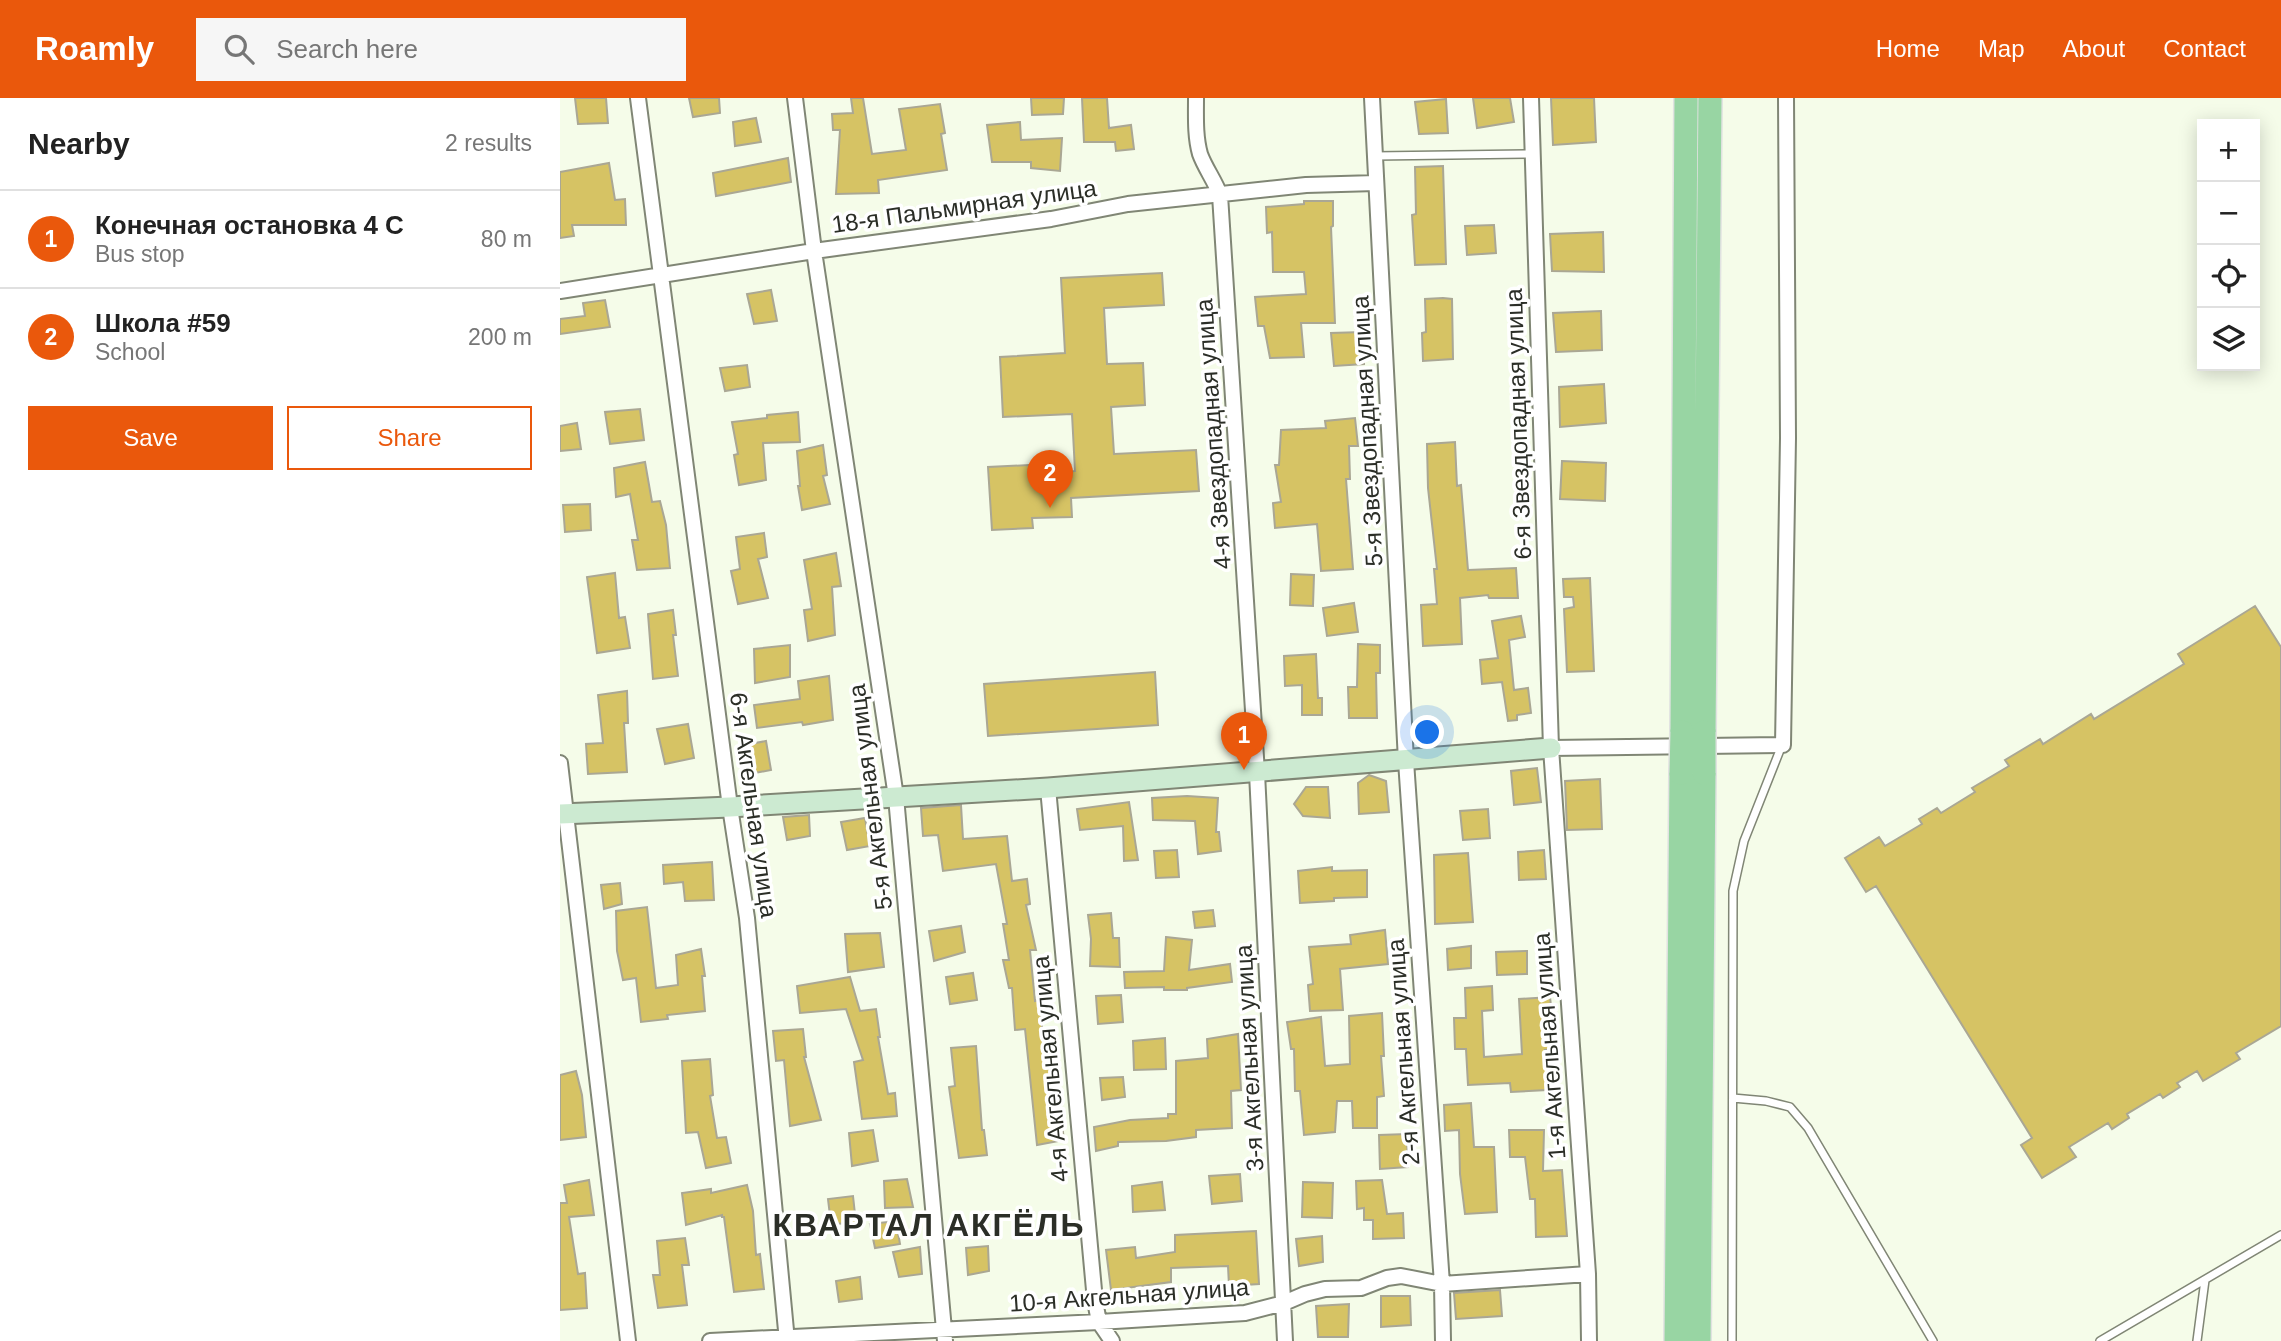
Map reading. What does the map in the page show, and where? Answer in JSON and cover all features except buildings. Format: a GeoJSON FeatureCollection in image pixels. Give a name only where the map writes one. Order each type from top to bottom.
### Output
{"type":"FeatureCollection","features":[{"type":"Feature","properties":{"kind":"main road"},"geometry":{"type":"LineString","coordinates":[[1686,98],[1699,1341]]}},
{"type":"Feature","properties":{"kind":"main road"},"geometry":{"type":"LineString","coordinates":[[1693,732],[1710,98]]}},
{"type":"Feature","properties":{"kind":"main road"},"geometry":{"type":"LineString","coordinates":[[1676,1341],[1693,773]]}},
{"type":"Feature","properties":{"kind":"street","name":"6-я Акгельная улица"},"geometry":{"type":"LineString","coordinates":[[638,98],[730,807],[747,918],[787,1339]]}},
{"type":"Feature","properties":{"kind":"street","name":"5-я Акгельная улица"},"geometry":{"type":"LineString","coordinates":[[795,98],[814,251],[896,797],[945,1335]]}},
{"type":"Feature","properties":{"kind":"street","name":"4-я Звездопадная улица"},"geometry":{"type":"LineString","coordinates":[[1196,98],[1195,125],[1200,155],[1220,195],[1257,772]]}},
{"type":"Feature","properties":{"kind":"street","name":"5-я Звездопадная улица"},"geometry":{"type":"LineString","coordinates":[[1372,98],[1406,761]]}},
{"type":"Feature","properties":{"kind":"street","name":"6-я Звездопадная улица"},"geometry":{"type":"LineString","coordinates":[[1531,98],[1550,748]]}},
{"type":"Feature","properties":{"kind":"street"},"geometry":{"type":"LineString","coordinates":[[563,814],[1048,788],[1550,748],[1783,745],[1788,438],[1786,98]]}},
{"type":"Feature","properties":{"kind":"street","name":"18-я Пальмирная улица"},"geometry":{"type":"LineString","coordinates":[[560,291],[814,251],[1051,219],[1128,204],[1306,186],[1376,183]]}},
{"type":"Feature","properties":{"kind":"street","name":"1-я Акгельная улица"},"geometry":{"type":"LineString","coordinates":[[1550,748],[1588,1274],[1589,1341]]}},
{"type":"Feature","properties":{"kind":"street","name":"2-я Акгельная улица"},"geometry":{"type":"LineString","coordinates":[[1406,761],[1443,1341]]}},
{"type":"Feature","properties":{"kind":"street"},"geometry":{"type":"LineString","coordinates":[[560,763],[563,814],[628,1341]]}},
{"type":"Feature","properties":{"kind":"street","name":"3-я Акгельная улица"},"geometry":{"type":"LineString","coordinates":[[1257,772],[1285,1341]]}},
{"type":"Feature","properties":{"kind":"street","name":"4-я Акгельная улица"},"geometry":{"type":"LineString","coordinates":[[1048,788],[1092,1275],[1099,1322],[1112,1341]]}},
{"type":"Feature","properties":{"kind":"street","name":"10-я Акгельная улица"},"geometry":{"type":"LineString","coordinates":[[710,1341],[945,1335],[1245,1313],[1284,1303],[1315,1291],[1361,1288],[1387,1278],[1401,1276],[1441,1284],[1588,1274]]}},
{"type":"Feature","properties":{"kind":"lane"},"geometry":{"type":"LineString","coordinates":[[1375,156],[1532,154]]}},
{"type":"Feature","properties":{"kind":"lane"},"geometry":{"type":"LineString","coordinates":[[1732,1341],[1733,891],[1744,841],[1783,745]]}},
{"type":"Feature","properties":{"kind":"lane"},"geometry":{"type":"LineString","coordinates":[[1733,1098],[1766,1101],[1790,1107],[1808,1128],[1933,1341]]}},
{"type":"Feature","properties":{"kind":"lane"},"geometry":{"type":"LineString","coordinates":[[2100,1341],[2281,1235]]}},
{"type":"Feature","properties":{"kind":"lane"},"geometry":{"type":"LineString","coordinates":[[2197,1341],[2205,1280]]}},
{"type":"Feature","properties":{"kind":"place","name":"Школа #59"},"geometry":{"type":"Point","coordinates":[1050,508]}},
{"type":"Feature","properties":{"kind":"place","name":"Конечная остановка 4 С"},"geometry":{"type":"Point","coordinates":[1244,770]}},
{"type":"Feature","properties":{"kind":"district","name":"КВАРТАЛ АКГЁЛЬ"},"geometry":{"type":"Point","coordinates":[929,1225]}}]}
